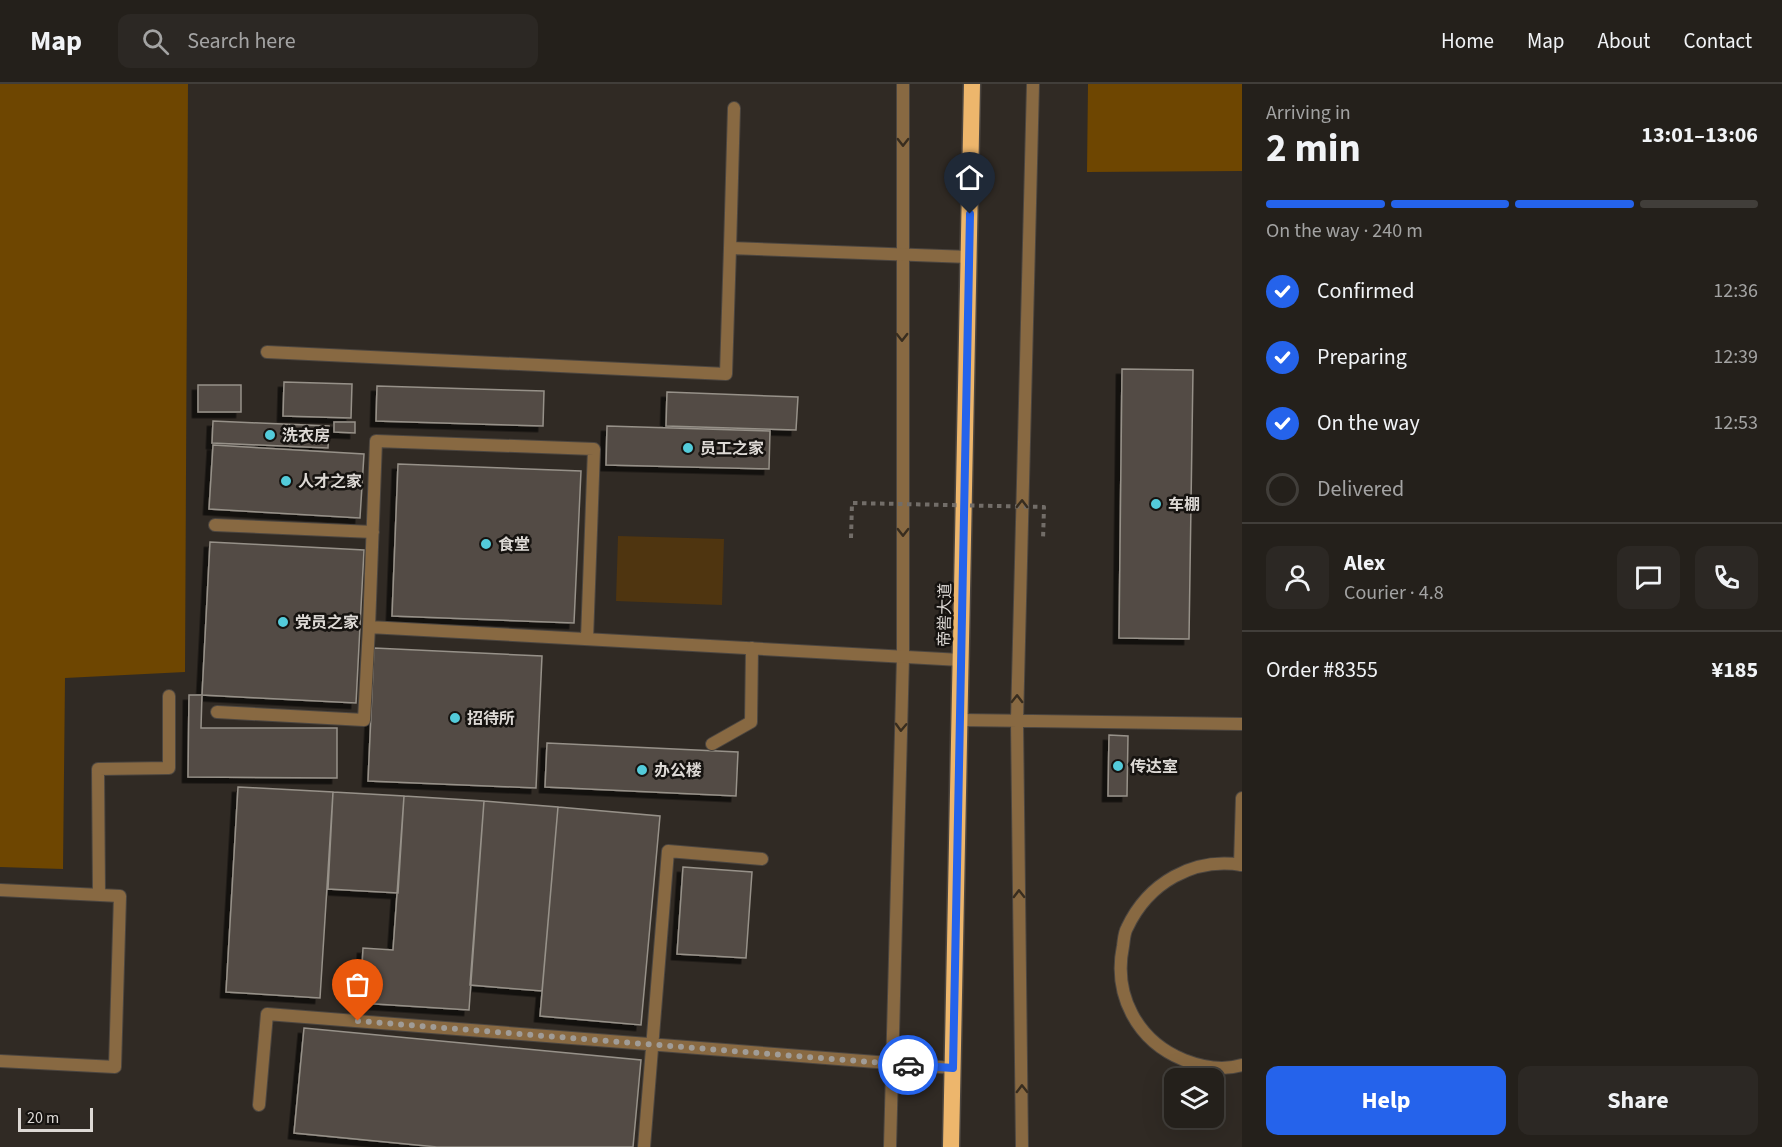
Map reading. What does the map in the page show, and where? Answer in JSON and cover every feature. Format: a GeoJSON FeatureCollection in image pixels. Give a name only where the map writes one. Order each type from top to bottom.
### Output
{"type":"FeatureCollection","features":[{"type":"Feature","properties":{"kind":"highway","name":"帝喾大道"},"geometry":{"type":"LineString","coordinates":[[951,1147],[972,84]]}},
{"type":"Feature","properties":{"kind":"street"},"geometry":{"type":"LineString","coordinates":[[891,1147],[903,657],[903,84]]}},
{"type":"Feature","properties":{"kind":"street"},"geometry":{"type":"LineString","coordinates":[[1022,1147],[1017,721],[1033,84]]}},
{"type":"Feature","properties":{"kind":"street"},"geometry":{"type":"LineString","coordinates":[[267,352],[726,374],[734,108]]}},
{"type":"Feature","properties":{"kind":"street"},"geometry":{"type":"LineString","coordinates":[[730,248],[969,257]]}},
{"type":"Feature","properties":{"kind":"street"},"geometry":{"type":"LineString","coordinates":[[217,711],[364,720],[376,441],[594,449],[586,639]]}},
{"type":"Feature","properties":{"kind":"street"},"geometry":{"type":"LineString","coordinates":[[215,525],[373,532]]}},
{"type":"Feature","properties":{"kind":"street"},"geometry":{"type":"LineString","coordinates":[[369,627],[961,660]]}},
{"type":"Feature","properties":{"kind":"street"},"geometry":{"type":"LineString","coordinates":[[712,744],[752,722],[752,648]]}},
{"type":"Feature","properties":{"kind":"street"},"geometry":{"type":"LineString","coordinates":[[99,895],[98,769],[169,768],[169,696]]}},
{"type":"Feature","properties":{"kind":"street"},"geometry":{"type":"LineString","coordinates":[[960,720],[1242,724]]}},
{"type":"Feature","properties":{"kind":"street"},"geometry":{"type":"LineString","coordinates":[[1242,798],[1241,865],[1205,865],[1171,877],[1144,899],[1126,930],[1119,964],[1125,999],[1136,1020],[1142,1030],[1168,1053],[1201,1066],[1233,1068],[1242,1065]]}},
{"type":"Feature","properties":{"kind":"street"},"geometry":{"type":"LineString","coordinates":[[644,1147],[668,851],[762,859]]}},
{"type":"Feature","properties":{"kind":"street"},"geometry":{"type":"LineString","coordinates":[[0,890],[120,896],[116,1067],[0,1061]]}},
{"type":"Feature","properties":{"kind":"street"},"geometry":{"type":"LineString","coordinates":[[259,1105],[267,1014],[953,1068]]}},
{"type":"Feature","properties":{"kind":"path"},"geometry":{"type":"LineString","coordinates":[[851,538],[852,503],[1044,507],[1043,540]]}},
{"type":"Feature","properties":{"kind":"shaded area"},"geometry":{"type":"Polygon","coordinates":[[[0,84],[188,84],[185,672],[65,678],[63,869],[0,867],[0,84]]]}},
{"type":"Feature","properties":{"kind":"shaded area"},"geometry":{"type":"Polygon","coordinates":[[[1088,84],[1242,84],[1242,171],[1087,172],[1088,84]]]}},
{"type":"Feature","properties":{"kind":"shaded area"},"geometry":{"type":"Polygon","coordinates":[[[618,536],[724,539],[722,605],[616,601],[618,536]]]}},
{"type":"Feature","properties":{"kind":"building","name":"车棚"},"geometry":{"type":"Polygon","coordinates":[[[1122,369],[1193,370],[1189,639],[1119,638],[1122,369]]]}},
{"type":"Feature","properties":{"kind":"building"},"geometry":{"type":"Polygon","coordinates":[[[284,382],[352,384],[351,418],[283,416],[284,382]]]}},
{"type":"Feature","properties":{"kind":"building"},"geometry":{"type":"Polygon","coordinates":[[[198,385],[241,385],[241,412],[198,412],[198,385]]]}},
{"type":"Feature","properties":{"kind":"building"},"geometry":{"type":"Polygon","coordinates":[[[377,386],[544,391],[543,426],[376,421],[377,386]]]}},
{"type":"Feature","properties":{"kind":"building"},"geometry":{"type":"Polygon","coordinates":[[[667,392],[798,397],[796,430],[666,426],[667,392]]]}},
{"type":"Feature","properties":{"kind":"building","name":"洗衣房"},"geometry":{"type":"Polygon","coordinates":[[[213,421],[329,426],[328,448],[212,443],[213,421]]]}},
{"type":"Feature","properties":{"kind":"building"},"geometry":{"type":"Polygon","coordinates":[[[334,422],[355,422],[355,433],[334,432],[334,422]]]}},
{"type":"Feature","properties":{"kind":"building","name":"员工之家"},"geometry":{"type":"Polygon","coordinates":[[[607,426],[770,431],[769,469],[606,465],[607,426]]]}},
{"type":"Feature","properties":{"kind":"building","name":"人才之家"},"geometry":{"type":"Polygon","coordinates":[[[213,445],[364,454],[360,518],[209,509],[213,445]]]}},
{"type":"Feature","properties":{"kind":"building","name":"食堂"},"geometry":{"type":"Polygon","coordinates":[[[398,464],[581,471],[574,623],[392,616],[398,464]]]}},
{"type":"Feature","properties":{"kind":"building","name":"党员之家"},"geometry":{"type":"Polygon","coordinates":[[[210,542],[364,550],[356,703],[202,695],[210,542]]]}},
{"type":"Feature","properties":{"kind":"building","name":"招待所"},"geometry":{"type":"Polygon","coordinates":[[[374,648],[542,656],[536,788],[368,781],[374,648]]]}},
{"type":"Feature","properties":{"kind":"building"},"geometry":{"type":"Polygon","coordinates":[[[189,695],[202,695],[201,728],[337,728],[337,778],[188,777],[189,695]]]}},
{"type":"Feature","properties":{"kind":"building","name":"传达室"},"geometry":{"type":"Polygon","coordinates":[[[1109,735],[1128,736],[1127,796],[1108,796],[1109,735]]]}},
{"type":"Feature","properties":{"kind":"building","name":"办公楼"},"geometry":{"type":"Polygon","coordinates":[[[547,743],[738,752],[736,796],[545,787],[547,743]]]}},
{"type":"Feature","properties":{"kind":"building"},"geometry":{"type":"Polygon","coordinates":[[[238,787],[333,792],[320,998],[226,992],[238,787]]]}},
{"type":"Feature","properties":{"kind":"building"},"geometry":{"type":"Polygon","coordinates":[[[333,792],[404,796],[398,893],[328,889],[333,792]]]}},
{"type":"Feature","properties":{"kind":"building"},"geometry":{"type":"Polygon","coordinates":[[[404,796],[484,801],[469,1010],[360,1003],[363,948],[393,950],[404,796]]]}},
{"type":"Feature","properties":{"kind":"building"},"geometry":{"type":"Polygon","coordinates":[[[484,801],[558,807],[542,991],[470,985],[484,801]]]}},
{"type":"Feature","properties":{"kind":"building"},"geometry":{"type":"Polygon","coordinates":[[[558,807],[660,816],[641,1025],[540,1016],[558,807]]]}},
{"type":"Feature","properties":{"kind":"building"},"geometry":{"type":"Polygon","coordinates":[[[683,867],[752,872],[746,958],[677,954],[683,867]]]}},
{"type":"Feature","properties":{"kind":"building"},"geometry":{"type":"Polygon","coordinates":[[[304,1028],[641,1060],[633,1147],[437,1147],[294,1133],[304,1028]]]}},
{"type":"Feature","properties":{"kind":"way so far"},"geometry":{"type":"LineString","coordinates":[[358,1021],[908,1065]]}},
{"type":"Feature","properties":{"kind":"place","name":"洗衣房"},"geometry":{"type":"Point","coordinates":[270,435]}},
{"type":"Feature","properties":{"kind":"place","name":"员工之家"},"geometry":{"type":"Point","coordinates":[688,448]}},
{"type":"Feature","properties":{"kind":"place","name":"人才之家"},"geometry":{"type":"Point","coordinates":[286,481]}},
{"type":"Feature","properties":{"kind":"place","name":"车棚"},"geometry":{"type":"Point","coordinates":[1156,504]}},
{"type":"Feature","properties":{"kind":"place","name":"食堂"},"geometry":{"type":"Point","coordinates":[486,544]}},
{"type":"Feature","properties":{"kind":"place","name":"党员之家"},"geometry":{"type":"Point","coordinates":[283,622]}},
{"type":"Feature","properties":{"kind":"place","name":"招待所"},"geometry":{"type":"Point","coordinates":[455,718]}},
{"type":"Feature","properties":{"kind":"place","name":"传达室"},"geometry":{"type":"Point","coordinates":[1118,766]}},
{"type":"Feature","properties":{"kind":"place","name":"办公楼"},"geometry":{"type":"Point","coordinates":[642,770]}},
{"type":"Feature","properties":{"kind":"route"},"geometry":{"type":"LineString","coordinates":[[908,1065],[953,1068],[970,214]]}}]}
